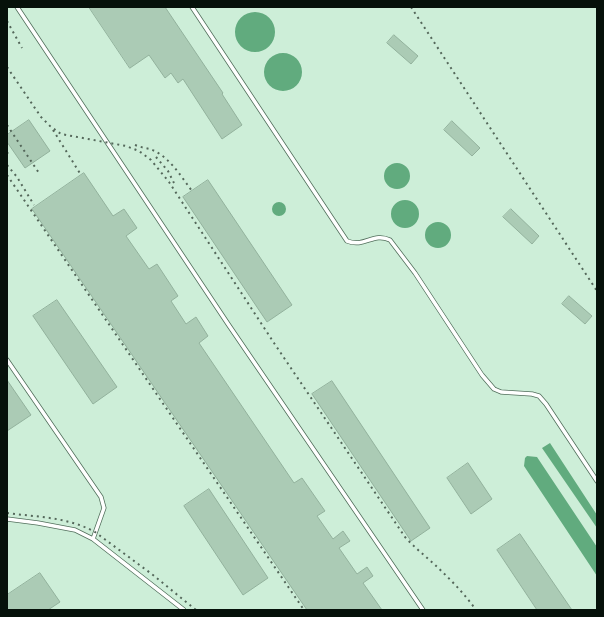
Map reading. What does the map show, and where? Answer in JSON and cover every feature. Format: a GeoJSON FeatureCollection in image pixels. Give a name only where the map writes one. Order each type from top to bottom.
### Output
{"type":"FeatureCollection","features":[{"type":"Feature","properties":{"kind":"lane"},"geometry":{"type":"LineString","coordinates":[[16,7],[228,324],[423,610]]}},
{"type":"Feature","properties":{"kind":"lane"},"geometry":{"type":"LineString","coordinates":[[192,7],[347,241],[354,244],[364,243],[373,238],[384,237],[390,240],[415,273],[490,385],[494,389],[501,392],[523,392],[539,396],[546,404],[597,481]]}},
{"type":"Feature","properties":{"kind":"lane"},"geometry":{"type":"LineString","coordinates":[[7,360],[102,500],[104,508],[93,539]]}},
{"type":"Feature","properties":{"kind":"lane"},"geometry":{"type":"LineString","coordinates":[[7,519],[75,530],[93,539],[184,610]]}},
{"type":"Feature","properties":{"kind":"shaded area"},"geometry":{"type":"Polygon","coordinates":[[[259,12],[266,15],[272,21],[275,32],[274,40],[266,49],[259,52],[251,52],[244,49],[236,40],[235,28],[238,21],[247,13],[259,12]]]}},
{"type":"Feature","properties":{"kind":"shaded area"},"geometry":{"type":"Polygon","coordinates":[[[283,53],[293,56],[299,62],[302,72],[299,82],[293,88],[283,91],[273,88],[267,82],[264,72],[267,62],[273,56],[283,53]]]}},
{"type":"Feature","properties":{"kind":"shaded area"},"geometry":{"type":"Polygon","coordinates":[[[397,163],[407,166],[410,176],[407,186],[397,189],[387,186],[384,176],[387,166],[397,163]]]}},
{"type":"Feature","properties":{"kind":"shaded area"},"geometry":{"type":"Polygon","coordinates":[[[405,200],[415,204],[419,214],[415,224],[405,228],[395,224],[391,214],[395,204],[405,200]]]}},
{"type":"Feature","properties":{"kind":"shaded area"},"geometry":{"type":"Polygon","coordinates":[[[276,202],[282,202],[286,206],[286,212],[282,216],[276,216],[272,212],[272,206],[276,202]]]}},
{"type":"Feature","properties":{"kind":"shaded area"},"geometry":{"type":"Polygon","coordinates":[[[438,222],[447,226],[451,235],[447,244],[438,248],[429,244],[425,235],[429,226],[438,222]]]}},
{"type":"Feature","properties":{"kind":"shaded area"},"geometry":{"type":"Polygon","coordinates":[[[550,443],[597,515],[597,528],[542,448],[550,443]]]}},
{"type":"Feature","properties":{"kind":"shaded area"},"geometry":{"type":"Polygon","coordinates":[[[527,456],[537,457],[597,547],[597,576],[524,466],[525,458],[527,456]]]}},
{"type":"Feature","properties":{"kind":"building"},"geometry":{"type":"Polygon","coordinates":[[[89,7],[165,7],[223,93],[222,94],[242,125],[222,139],[183,79],[178,83],[171,73],[165,78],[149,55],[130,68],[89,7]]]}},
{"type":"Feature","properties":{"kind":"building"},"geometry":{"type":"Polygon","coordinates":[[[394,35],[418,56],[411,64],[387,43],[394,35]]]}},
{"type":"Feature","properties":{"kind":"building"},"geometry":{"type":"Polygon","coordinates":[[[29,120],[50,151],[25,168],[7,142],[7,135],[29,120]]]}},
{"type":"Feature","properties":{"kind":"building"},"geometry":{"type":"Polygon","coordinates":[[[452,121],[480,148],[472,156],[444,130],[452,121]]]}},
{"type":"Feature","properties":{"kind":"building"},"geometry":{"type":"Polygon","coordinates":[[[84,173],[113,216],[124,209],[137,228],[126,236],[149,269],[157,264],[178,296],[171,301],[186,324],[196,317],[208,336],[199,343],[294,483],[302,478],[325,511],[317,516],[333,539],[343,531],[350,541],[339,548],[357,574],[367,567],[373,576],[363,583],[382,610],[307,610],[32,209],[84,173]]]}},
{"type":"Feature","properties":{"kind":"building"},"geometry":{"type":"Polygon","coordinates":[[[208,180],[292,305],[267,322],[183,197],[208,180]]]}},
{"type":"Feature","properties":{"kind":"building"},"geometry":{"type":"Polygon","coordinates":[[[511,209],[539,236],[532,244],[503,217],[511,209]]]}},
{"type":"Feature","properties":{"kind":"building"},"geometry":{"type":"Polygon","coordinates":[[[569,296],[592,316],[585,324],[562,304],[569,296]]]}},
{"type":"Feature","properties":{"kind":"building"},"geometry":{"type":"Polygon","coordinates":[[[57,300],[117,387],[93,404],[33,316],[57,300]]]}},
{"type":"Feature","properties":{"kind":"building"},"geometry":{"type":"Polygon","coordinates":[[[7,380],[31,415],[7,431],[7,380]]]}},
{"type":"Feature","properties":{"kind":"building"},"geometry":{"type":"Polygon","coordinates":[[[332,381],[430,528],[411,541],[312,394],[332,381]]]}},
{"type":"Feature","properties":{"kind":"building"},"geometry":{"type":"Polygon","coordinates":[[[468,463],[492,499],[471,514],[447,478],[468,463]]]}},
{"type":"Feature","properties":{"kind":"building"},"geometry":{"type":"Polygon","coordinates":[[[209,489],[268,578],[243,595],[184,506],[209,489]]]}},
{"type":"Feature","properties":{"kind":"building"},"geometry":{"type":"Polygon","coordinates":[[[520,534],[572,610],[537,610],[497,550],[520,534]]]}},
{"type":"Feature","properties":{"kind":"building"},"geometry":{"type":"Polygon","coordinates":[[[40,573],[60,602],[48,610],[7,610],[7,595],[40,573]]]}},
{"type":"Feature","properties":{"kind":"railway"},"geometry":{"type":"LineString","coordinates":[[411,7],[597,291]]}},
{"type":"Feature","properties":{"kind":"railway"},"geometry":{"type":"LineString","coordinates":[[7,21],[22,48]]}},
{"type":"Feature","properties":{"kind":"railway"},"geometry":{"type":"LineString","coordinates":[[7,67],[41,117],[61,134],[126,146],[139,151],[151,160],[169,182],[274,343],[405,537],[415,548],[451,580],[476,610]]}},
{"type":"Feature","properties":{"kind":"railway"},"geometry":{"type":"LineString","coordinates":[[7,125],[39,173]]}},
{"type":"Feature","properties":{"kind":"railway"},"geometry":{"type":"LineString","coordinates":[[53,130],[81,175]]}},
{"type":"Feature","properties":{"kind":"railway"},"geometry":{"type":"LineString","coordinates":[[135,145],[150,149],[163,156],[174,167],[192,191]]}},
{"type":"Feature","properties":{"kind":"railway"},"geometry":{"type":"LineString","coordinates":[[156,157],[168,171],[174,183]]}},
{"type":"Feature","properties":{"kind":"railway"},"geometry":{"type":"LineString","coordinates":[[7,165],[17,177],[34,205]]}},
{"type":"Feature","properties":{"kind":"railway"},"geometry":{"type":"LineString","coordinates":[[7,175],[304,610]]}},
{"type":"Feature","properties":{"kind":"railway"},"geometry":{"type":"LineString","coordinates":[[7,513],[63,520],[95,532],[153,575],[196,610]]}}]}
